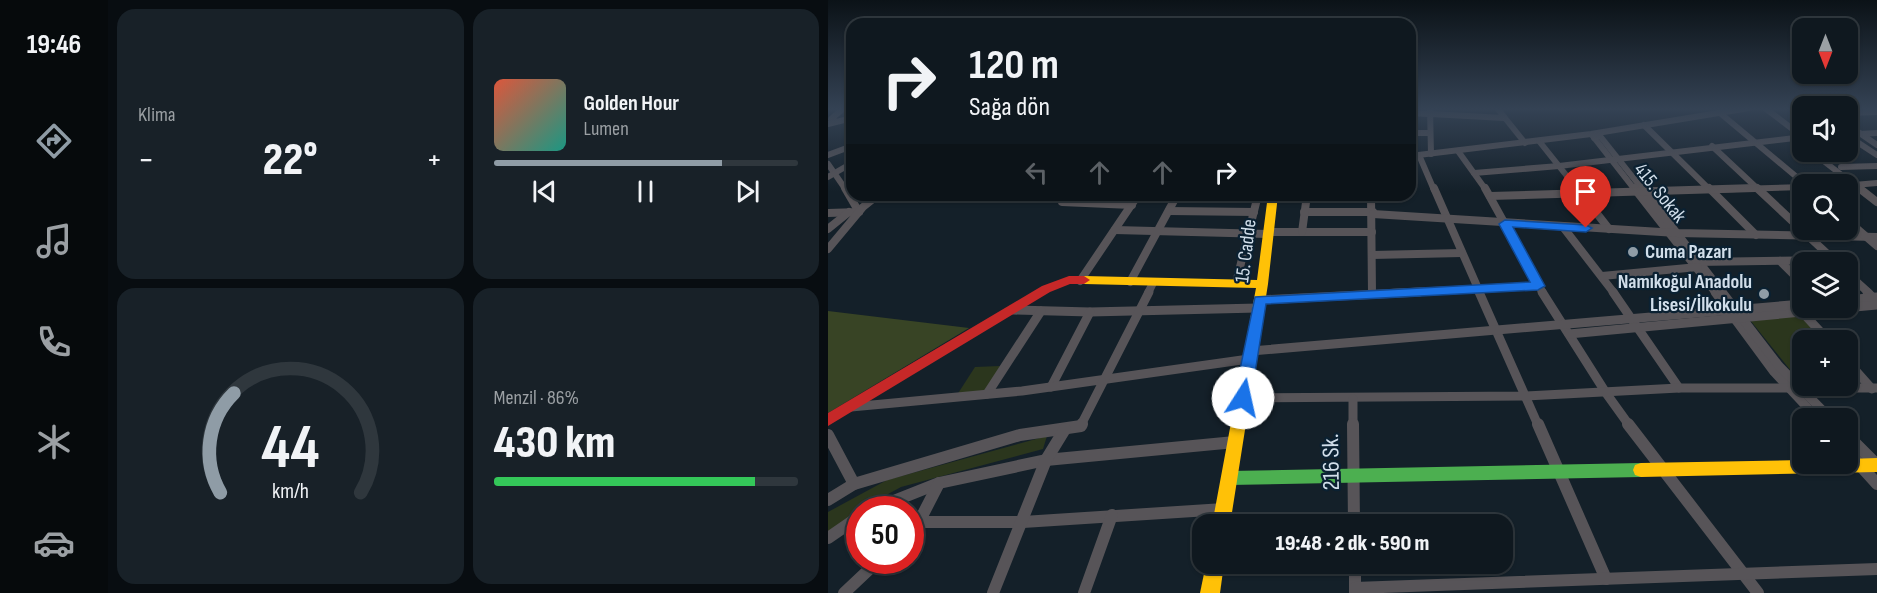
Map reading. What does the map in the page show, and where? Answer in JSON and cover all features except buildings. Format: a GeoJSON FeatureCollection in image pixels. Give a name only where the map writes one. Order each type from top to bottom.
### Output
{"type":"FeatureCollection","features":[{"type":"Feature","properties":{"kind":"street"},"geometry":{"type":"LineString","coordinates":[[1430,136],[1431,154]]}},
{"type":"Feature","properties":{"kind":"street"},"geometry":{"type":"LineString","coordinates":[[1519,136],[1525,142]]}},
{"type":"Feature","properties":{"kind":"street"},"geometry":{"type":"LineString","coordinates":[[1416,156],[1593,136]]}},
{"type":"Feature","properties":{"kind":"street","name":"415. Sokak"},"geometry":{"type":"LineString","coordinates":[[1593,136],[1645,191],[1673,232],[1792,385]]}},
{"type":"Feature","properties":{"kind":"street"},"geometry":{"type":"LineString","coordinates":[[1655,136],[1756,235]]}},
{"type":"Feature","properties":{"kind":"street"},"geometry":{"type":"LineString","coordinates":[[1748,136],[1792,175]]}},
{"type":"Feature","properties":{"kind":"street"},"geometry":{"type":"LineString","coordinates":[[1474,173],[1559,166],[1792,136]]}},
{"type":"Feature","properties":{"kind":"street"},"geometry":{"type":"LineString","coordinates":[[1858,136],[1877,145]]}},
{"type":"Feature","properties":{"kind":"street"},"geometry":{"type":"LineString","coordinates":[[1858,138],[1877,154]]}},
{"type":"Feature","properties":{"kind":"street"},"geometry":{"type":"LineString","coordinates":[[1539,141],[1609,230]]}},
{"type":"Feature","properties":{"kind":"street"},"geometry":{"type":"LineString","coordinates":[[1712,146],[1792,221]]}},
{"type":"Feature","properties":{"kind":"street"},"geometry":{"type":"LineString","coordinates":[[828,155],[846,148]]}},
{"type":"Feature","properties":{"kind":"street"},"geometry":{"type":"LineString","coordinates":[[1458,151],[1490,196],[1538,286],[1606,393],[1661,469],[1758,593]]}},
{"type":"Feature","properties":{"kind":"street","name":"415. Sokak"},"geometry":{"type":"LineString","coordinates":[[1615,158],[1635,191],[1673,232]]}},
{"type":"Feature","properties":{"kind":"street"},"geometry":{"type":"LineString","coordinates":[[1416,160],[1449,219],[1606,579]]}},
{"type":"Feature","properties":{"kind":"street"},"geometry":{"type":"LineString","coordinates":[[1824,162],[1838,174]]}},
{"type":"Feature","properties":{"kind":"street"},"geometry":{"type":"LineString","coordinates":[[1834,162],[1877,195]]}},
{"type":"Feature","properties":{"kind":"street"},"geometry":{"type":"LineString","coordinates":[[828,164],[836,173],[846,195]]}},
{"type":"Feature","properties":{"kind":"street"},"geometry":{"type":"LineString","coordinates":[[1841,167],[1877,166]]}},
{"type":"Feature","properties":{"kind":"street"},"geometry":{"type":"LineString","coordinates":[[828,177],[846,168]]}},
{"type":"Feature","properties":{"kind":"street"},"geometry":{"type":"LineString","coordinates":[[1858,184],[1877,183]]}},
{"type":"Feature","properties":{"kind":"street"},"geometry":{"type":"LineString","coordinates":[[1490,196],[1792,186]]}},
{"type":"Feature","properties":{"kind":"street"},"geometry":{"type":"LineString","coordinates":[[1858,190],[1877,202]]}},
{"type":"Feature","properties":{"kind":"street"},"geometry":{"type":"LineString","coordinates":[[849,201],[854,212]]}},
{"type":"Feature","properties":{"kind":"street"},"geometry":{"type":"LineString","coordinates":[[828,229],[870,201]]}},
{"type":"Feature","properties":{"kind":"street"},"geometry":{"type":"LineString","coordinates":[[1063,201],[1132,205]]}},
{"type":"Feature","properties":{"kind":"street"},"geometry":{"type":"LineString","coordinates":[[1080,281],[1134,201]]}},
{"type":"Feature","properties":{"kind":"street"},"geometry":{"type":"LineString","coordinates":[[1130,282],[1174,201]]}},
{"type":"Feature","properties":{"kind":"street"},"geometry":{"type":"LineString","coordinates":[[1236,283],[1257,201]]}},
{"type":"Feature","properties":{"kind":"street","name":"15. Cadde"},"geometry":{"type":"LineString","coordinates":[[1223,514],[1259,304],[1272,201]]}},
{"type":"Feature","properties":{"kind":"street"},"geometry":{"type":"LineString","coordinates":[[1302,232],[1306,201]]}},
{"type":"Feature","properties":{"kind":"street"},"geometry":{"type":"LineString","coordinates":[[1372,201],[1372,294]]}},
{"type":"Feature","properties":{"kind":"street"},"geometry":{"type":"LineString","coordinates":[[828,213],[854,212]]}},
{"type":"Feature","properties":{"kind":"street"},"geometry":{"type":"LineString","coordinates":[[828,249],[854,212]]}},
{"type":"Feature","properties":{"kind":"street"},"geometry":{"type":"LineString","coordinates":[[1169,212],[1254,212]]}},
{"type":"Feature","properties":{"kind":"street"},"geometry":{"type":"LineString","coordinates":[[1304,212],[1373,213],[1609,230],[1792,236]]}},
{"type":"Feature","properties":{"kind":"street"},"geometry":{"type":"LineString","coordinates":[[1563,227],[1602,276],[1679,388]]}},
{"type":"Feature","properties":{"kind":"street"},"geometry":{"type":"LineString","coordinates":[[1858,229],[1877,246]]}},
{"type":"Feature","properties":{"kind":"street"},"geometry":{"type":"LineString","coordinates":[[1116,230],[1248,234],[1372,232]]}},
{"type":"Feature","properties":{"kind":"street"},"geometry":{"type":"LineString","coordinates":[[1858,237],[1877,237]]}},
{"type":"Feature","properties":{"kind":"street"},"geometry":{"type":"LineString","coordinates":[[1812,240],[1825,252]]}},
{"type":"Feature","properties":{"kind":"street"},"geometry":{"type":"LineString","coordinates":[[1372,255],[1462,253]]}},
{"type":"Feature","properties":{"kind":"street"},"geometry":{"type":"LineString","coordinates":[[1780,261],[1792,273]]}},
{"type":"Feature","properties":{"kind":"street"},"geometry":{"type":"LineString","coordinates":[[1602,276],[1698,264],[1792,261]]}},
{"type":"Feature","properties":{"kind":"street"},"geometry":{"type":"LineString","coordinates":[[828,420],[1046,289],[1069,280],[1262,284]]}},
{"type":"Feature","properties":{"kind":"street"},"geometry":{"type":"LineString","coordinates":[[828,500],[854,484],[1020,435],[1081,426],[1153,283]]}},
{"type":"Feature","properties":{"kind":"street"},"geometry":{"type":"LineString","coordinates":[[1858,283],[1876,300]]}},
{"type":"Feature","properties":{"kind":"street"},"geometry":{"type":"LineString","coordinates":[[1013,310],[1090,312],[1259,304],[1479,287],[1538,286]]}},
{"type":"Feature","properties":{"kind":"street"},"geometry":{"type":"LineString","coordinates":[[1858,300],[1876,300]]}},
{"type":"Feature","properties":{"kind":"street"},"geometry":{"type":"LineString","coordinates":[[1858,303],[1876,300]]}},
{"type":"Feature","properties":{"kind":"street"},"geometry":{"type":"LineString","coordinates":[[1566,330],[1630,319],[1792,309]]}},
{"type":"Feature","properties":{"kind":"street"},"geometry":{"type":"LineString","coordinates":[[987,394],[1041,310]]}},
{"type":"Feature","properties":{"kind":"street"},"geometry":{"type":"LineString","coordinates":[[1051,387],[1090,312]]}},
{"type":"Feature","properties":{"kind":"street"},"geometry":{"type":"LineString","coordinates":[[851,407],[1051,387],[1250,355],[1497,331],[1638,329],[1735,314]]}},
{"type":"Feature","properties":{"kind":"street"},"geometry":{"type":"LineString","coordinates":[[1811,318],[1820,330]]}},
{"type":"Feature","properties":{"kind":"street"},"geometry":{"type":"LineString","coordinates":[[1858,372],[1875,388]]}},
{"type":"Feature","properties":{"kind":"street"},"geometry":{"type":"LineString","coordinates":[[1243,398],[1526,396],[1679,388],[1792,388]]}},
{"type":"Feature","properties":{"kind":"street"},"geometry":{"type":"LineString","coordinates":[[1858,388],[1875,388]]}},
{"type":"Feature","properties":{"kind":"street","name":"415. Sokak"},"geometry":{"type":"LineString","coordinates":[[1800,396],[1809,408]]}},
{"type":"Feature","properties":{"kind":"street","name":"415. Sokak"},"geometry":{"type":"LineString","coordinates":[[1804,396],[1818,408]]}},
{"type":"Feature","properties":{"kind":"street","name":"216 Sk."},"geometry":{"type":"LineString","coordinates":[[1353,399],[1354,514]]}},
{"type":"Feature","properties":{"kind":"street"},"geometry":{"type":"LineString","coordinates":[[993,593],[1046,460],[1065,429]]}},
{"type":"Feature","properties":{"kind":"street"},"geometry":{"type":"LineString","coordinates":[[828,435],[854,484]]}},
{"type":"Feature","properties":{"kind":"street"},"geometry":{"type":"LineString","coordinates":[[903,496],[939,483],[1046,460],[1235,442]]}},
{"type":"Feature","properties":{"kind":"street"},"geometry":{"type":"LineString","coordinates":[[1858,446],[1877,465]]}},
{"type":"Feature","properties":{"kind":"street"},"geometry":{"type":"LineString","coordinates":[[1860,465],[1877,484]]}},
{"type":"Feature","properties":{"kind":"street"},"geometry":{"type":"LineString","coordinates":[[1229,478],[1877,465]]}},
{"type":"Feature","properties":{"kind":"street"},"geometry":{"type":"LineString","coordinates":[[924,510],[939,483]]}},
{"type":"Feature","properties":{"kind":"street"},"geometry":{"type":"LineString","coordinates":[[924,526],[1023,522],[1224,509]]}},
{"type":"Feature","properties":{"kind":"street"},"geometry":{"type":"LineString","coordinates":[[1084,593],[1112,515]]}},
{"type":"Feature","properties":{"kind":"street"},"geometry":{"type":"LineString","coordinates":[[828,538],[846,526]]}},
{"type":"Feature","properties":{"kind":"street"},"geometry":{"type":"LineString","coordinates":[[1355,574],[1355,591],[1877,569]]}},
{"type":"Feature","properties":{"kind":"street"},"geometry":{"type":"LineString","coordinates":[[844,593],[864,574]]}},
{"type":"Feature","properties":{"kind":"street"},"geometry":{"type":"LineString","coordinates":[[1210,593],[1213,574]]}},
{"type":"Feature","properties":{"kind":"green space"},"geometry":{"type":"Polygon","coordinates":[[[828,311],[969,328],[828,413],[828,311]]]}},
{"type":"Feature","properties":{"kind":"green space"},"geometry":{"type":"Polygon","coordinates":[[[1792,315],[1792,318],[1809,318],[1819,330],[1792,330],[1792,372],[1750,320],[1792,315]]]}},
{"type":"Feature","properties":{"kind":"green space"},"geometry":{"type":"Polygon","coordinates":[[[1000,366],[986,392],[957,395],[975,367],[1000,366]]]}},
{"type":"Feature","properties":{"kind":"green space"},"geometry":{"type":"Polygon","coordinates":[[[1047,436],[1043,449],[901,487],[884,496],[858,496],[887,480],[1047,436]]]}},
{"type":"Feature","properties":{"kind":"green space"},"geometry":{"type":"Polygon","coordinates":[[[846,502],[846,519],[828,533],[828,512],[846,502]]]}},
{"type":"Feature","properties":{"kind":"traffic: fast"},"geometry":{"type":"LineString","coordinates":[[1229,478],[1641,470]]}},
{"type":"Feature","properties":{"kind":"traffic: slow"},"geometry":{"type":"LineString","coordinates":[[1223,514],[1262,284],[1272,201]]}},
{"type":"Feature","properties":{"kind":"traffic: slow"},"geometry":{"type":"LineString","coordinates":[[1084,280],[1262,284]]}},
{"type":"Feature","properties":{"kind":"traffic: slow"},"geometry":{"type":"LineString","coordinates":[[1641,470],[1877,465]]}},
{"type":"Feature","properties":{"kind":"traffic: slow"},"geometry":{"type":"LineString","coordinates":[[1210,593],[1213,574]]}},
{"type":"Feature","properties":{"kind":"traffic: jam"},"geometry":{"type":"LineString","coordinates":[[828,420],[1046,289],[1069,280],[1084,280]]}},
{"type":"Feature","properties":{"kind":"place","name":"Cuma Pazarı"},"geometry":{"type":"Point","coordinates":[1633,252]}},
{"type":"Feature","properties":{"kind":"place","name":"Namıkoğul Anadolu Lisesi/İlkokulu"},"geometry":{"type":"Point","coordinates":[1764,294]}},
{"type":"Feature","properties":{"kind":"route"},"geometry":{"type":"LineString","coordinates":[[1243,398],[1259,300],[1479,287],[1538,286],[1505,224],[1586,228]]}}]}
